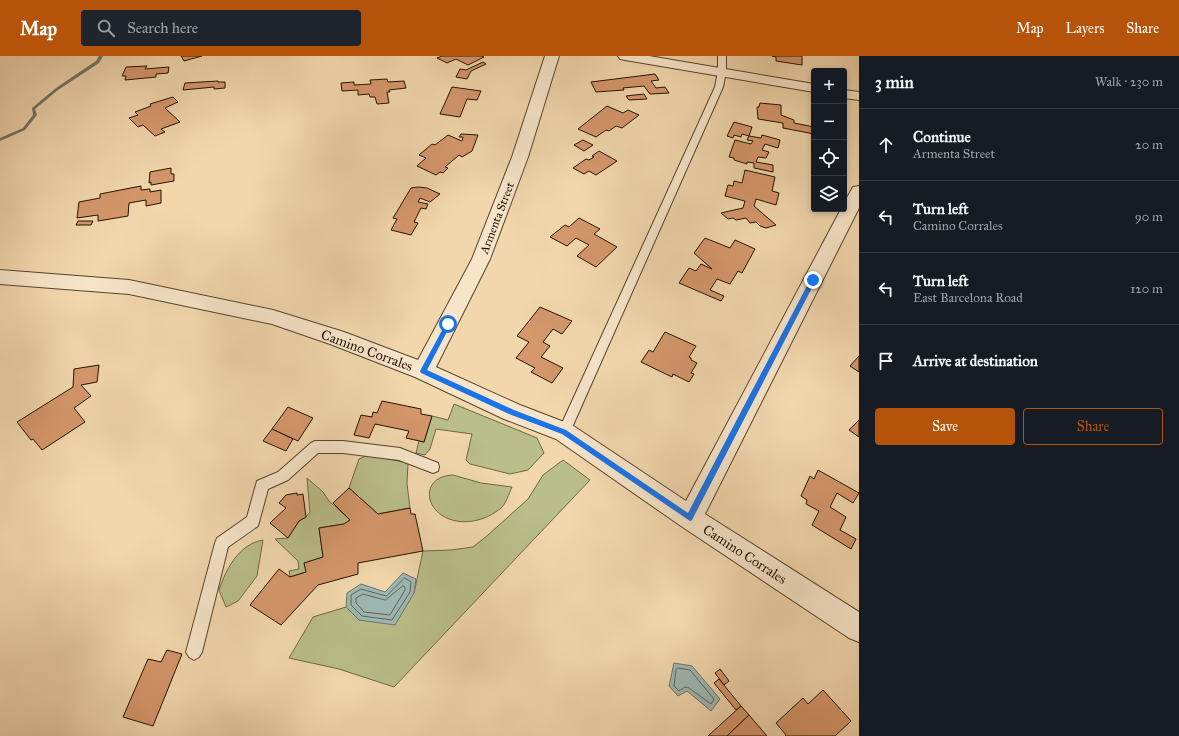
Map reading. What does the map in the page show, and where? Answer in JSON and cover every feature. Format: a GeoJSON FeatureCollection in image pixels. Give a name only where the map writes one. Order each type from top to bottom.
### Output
{"type":"FeatureCollection","features":[{"type":"Feature","properties":{"kind":"street","name":"Armenta Street"},"geometry":{"type":"LineString","coordinates":[[423,371],[481,259],[520,157],[552,56]]}},
{"type":"Feature","properties":{"kind":"street"},"geometry":{"type":"LineString","coordinates":[[625,56],[722,71],[811,87]]}},
{"type":"Feature","properties":{"kind":"street"},"geometry":{"type":"LineString","coordinates":[[847,94],[859,96]]}},
{"type":"Feature","properties":{"kind":"street"},"geometry":{"type":"LineString","coordinates":[[690,518],[859,191]]}},
{"type":"Feature","properties":{"kind":"street","name":"Camino Corrales"},"geometry":{"type":"LineString","coordinates":[[0,277],[129,286],[273,317],[337,338],[423,371],[512,412],[564,432],[690,518],[859,628]]}},
{"type":"Feature","properties":{"kind":"lane"},"geometry":{"type":"LineString","coordinates":[[564,432],[719,87],[722,71],[722,56]]}},
{"type":"Feature","properties":{"kind":"lane"},"geometry":{"type":"LineString","coordinates":[[194,652],[222,543],[253,521],[262,485],[283,476],[315,447],[343,447],[400,454],[433,467]]}},
{"type":"Feature","properties":{"kind":"green space"},"geometry":{"type":"Polygon","coordinates":[[[454,404],[537,438],[544,453],[528,470],[510,474],[470,464],[466,460],[472,434],[436,429],[430,449],[425,455],[416,453],[419,441],[424,442],[432,416],[448,420],[454,404]]]}},
{"type":"Feature","properties":{"kind":"green space"},"geometry":{"type":"Polygon","coordinates":[[[368,455],[408,463],[407,484],[410,508],[378,514],[349,488],[359,459],[368,455]]]}},
{"type":"Feature","properties":{"kind":"green space"},"geometry":{"type":"Polygon","coordinates":[[[563,460],[590,480],[394,687],[339,669],[289,658],[313,617],[346,607],[359,620],[414,593],[423,551],[451,550],[473,547],[528,499],[543,475],[563,460]]]}},
{"type":"Feature","properties":{"kind":"green space"},"geometry":{"type":"Polygon","coordinates":[[[453,475],[481,483],[512,487],[504,504],[495,513],[473,521],[458,521],[443,516],[436,511],[430,498],[432,485],[436,480],[453,475]]]}},
{"type":"Feature","properties":{"kind":"green space"},"geometry":{"type":"Polygon","coordinates":[[[307,478],[350,520],[344,524],[319,528],[323,557],[304,563],[306,572],[290,577],[289,571],[299,569],[298,561],[275,539],[288,538],[299,521],[306,517],[310,512],[307,478]]]}},
{"type":"Feature","properties":{"kind":"green space"},"geometry":{"type":"Polygon","coordinates":[[[263,540],[257,576],[238,601],[226,607],[219,590],[225,574],[240,552],[255,542],[263,540]]]}},
{"type":"Feature","properties":{"kind":"water"},"geometry":{"type":"Polygon","coordinates":[[[403,573],[416,579],[414,593],[395,625],[359,620],[346,607],[347,593],[361,584],[385,592],[403,573]]]}},
{"type":"Feature","properties":{"kind":"water"},"geometry":{"type":"Polygon","coordinates":[[[674,663],[692,666],[720,699],[711,711],[687,691],[678,696],[669,686],[674,663]]]}},
{"type":"Feature","properties":{"kind":"building"},"geometry":{"type":"Polygon","coordinates":[[[181,56],[202,56],[184,61],[181,56]]]}},
{"type":"Feature","properties":{"kind":"building"},"geometry":{"type":"Polygon","coordinates":[[[442,56],[484,57],[468,65],[456,59],[447,63],[437,58],[442,56]]]}},
{"type":"Feature","properties":{"kind":"building"},"geometry":{"type":"Polygon","coordinates":[[[772,56],[802,56],[802,65],[776,61],[776,57],[772,56]]]}},
{"type":"Feature","properties":{"kind":"building"},"geometry":{"type":"Polygon","coordinates":[[[483,62],[486,64],[471,71],[467,79],[456,77],[460,69],[466,70],[483,62]]]}},
{"type":"Feature","properties":{"kind":"building"},"geometry":{"type":"Polygon","coordinates":[[[147,66],[145,69],[169,67],[168,73],[156,74],[156,77],[125,80],[126,76],[122,76],[126,67],[147,66]]]}},
{"type":"Feature","properties":{"kind":"building"},"geometry":{"type":"Polygon","coordinates":[[[655,74],[659,80],[651,81],[656,88],[665,87],[669,93],[650,94],[644,86],[623,88],[624,90],[596,92],[591,82],[655,74]]]}},
{"type":"Feature","properties":{"kind":"building"},"geometry":{"type":"Polygon","coordinates":[[[387,79],[388,82],[404,81],[406,88],[389,90],[390,92],[387,92],[389,103],[377,104],[375,97],[370,97],[369,94],[358,95],[358,90],[342,91],[341,83],[354,82],[354,85],[371,84],[370,80],[387,79]]]}},
{"type":"Feature","properties":{"kind":"building"},"geometry":{"type":"Polygon","coordinates":[[[225,82],[225,88],[214,89],[214,87],[183,90],[185,83],[225,82]]]}},
{"type":"Feature","properties":{"kind":"building"},"geometry":{"type":"Polygon","coordinates":[[[452,87],[481,91],[477,100],[467,99],[460,117],[440,114],[452,87]]]}},
{"type":"Feature","properties":{"kind":"building"},"geometry":{"type":"Polygon","coordinates":[[[644,94],[647,99],[629,100],[626,96],[644,94]]]}},
{"type":"Feature","properties":{"kind":"building"},"geometry":{"type":"Polygon","coordinates":[[[173,97],[178,102],[165,108],[180,122],[161,129],[165,132],[155,136],[143,125],[138,127],[129,118],[138,115],[135,112],[151,106],[150,104],[173,97]]]}},
{"type":"Feature","properties":{"kind":"building"},"geometry":{"type":"Polygon","coordinates":[[[760,103],[781,105],[781,115],[794,120],[794,123],[811,126],[811,133],[783,128],[783,123],[758,119],[757,107],[759,107],[760,103]]]}},
{"type":"Feature","properties":{"kind":"building"},"geometry":{"type":"Polygon","coordinates":[[[607,106],[623,113],[628,110],[639,115],[622,128],[616,126],[609,131],[606,130],[596,137],[578,129],[607,106]]]}},
{"type":"Feature","properties":{"kind":"building"},"geometry":{"type":"Polygon","coordinates":[[[734,122],[752,127],[749,136],[742,134],[741,137],[734,135],[733,138],[727,136],[734,122]]]}},
{"type":"Feature","properties":{"kind":"building"},"geometry":{"type":"Polygon","coordinates":[[[461,134],[478,135],[472,151],[462,157],[459,155],[445,167],[448,168],[443,173],[440,172],[436,175],[417,166],[426,158],[419,155],[432,144],[435,145],[448,135],[462,141],[463,137],[459,137],[461,134]]]}},
{"type":"Feature","properties":{"kind":"building"},"geometry":{"type":"Polygon","coordinates":[[[762,135],[780,140],[778,148],[765,144],[762,150],[769,152],[766,158],[758,157],[756,162],[773,165],[773,172],[754,168],[754,163],[747,162],[747,164],[729,157],[735,140],[751,144],[753,141],[747,140],[749,136],[761,138],[762,135]]]}},
{"type":"Feature","properties":{"kind":"building"},"geometry":{"type":"Polygon","coordinates":[[[583,140],[593,145],[584,151],[574,145],[583,140]]]}},
{"type":"Feature","properties":{"kind":"building"},"geometry":{"type":"Polygon","coordinates":[[[599,151],[617,161],[596,175],[589,171],[584,174],[573,168],[586,159],[589,160],[594,157],[592,156],[599,151]]]}},
{"type":"Feature","properties":{"kind":"building"},"geometry":{"type":"Polygon","coordinates":[[[171,168],[171,174],[174,174],[174,181],[151,185],[151,182],[149,183],[150,172],[171,168]]]}},
{"type":"Feature","properties":{"kind":"building"},"geometry":{"type":"Polygon","coordinates":[[[745,170],[775,177],[772,191],[779,193],[776,205],[756,199],[754,206],[776,225],[766,228],[760,226],[756,222],[750,223],[746,218],[736,220],[733,218],[728,219],[721,213],[743,208],[745,201],[725,196],[728,185],[733,186],[734,181],[742,183],[745,170]]]}},
{"type":"Feature","properties":{"kind":"building"},"geometry":{"type":"Polygon","coordinates":[[[141,186],[141,190],[150,189],[150,192],[161,190],[161,203],[146,206],[146,200],[129,203],[128,216],[98,221],[98,215],[77,218],[79,202],[100,198],[100,194],[141,186]]]}},
{"type":"Feature","properties":{"kind":"building"},"geometry":{"type":"Polygon","coordinates":[[[411,188],[427,188],[440,194],[430,202],[420,198],[418,202],[428,204],[426,209],[421,208],[414,222],[418,223],[411,235],[391,230],[397,219],[393,218],[411,188]]]}},
{"type":"Feature","properties":{"kind":"building"},"geometry":{"type":"Polygon","coordinates":[[[579,218],[600,229],[594,234],[617,247],[596,267],[577,256],[589,245],[576,238],[567,246],[550,237],[565,225],[569,227],[579,218]]]}},
{"type":"Feature","properties":{"kind":"building"},"geometry":{"type":"Polygon","coordinates":[[[78,221],[93,221],[91,225],[76,225],[78,221]]]}},
{"type":"Feature","properties":{"kind":"building"},"geometry":{"type":"Polygon","coordinates":[[[705,238],[730,248],[735,240],[755,249],[742,273],[738,271],[730,284],[717,279],[710,290],[724,296],[721,301],[679,283],[689,268],[696,271],[701,264],[712,269],[694,253],[705,238]]]}},
{"type":"Feature","properties":{"kind":"building"},"geometry":{"type":"Polygon","coordinates":[[[540,307],[572,321],[562,334],[553,329],[543,342],[550,346],[541,357],[563,368],[552,383],[531,372],[535,368],[516,358],[529,342],[517,336],[540,307]]]}},
{"type":"Feature","properties":{"kind":"building"},"geometry":{"type":"Polygon","coordinates":[[[665,332],[696,346],[689,357],[697,363],[691,373],[694,374],[689,382],[673,374],[672,377],[641,362],[649,350],[653,352],[665,332]]]}},
{"type":"Feature","properties":{"kind":"building"},"geometry":{"type":"Polygon","coordinates":[[[859,356],[859,372],[850,366],[859,356]]]}},
{"type":"Feature","properties":{"kind":"building"},"geometry":{"type":"Polygon","coordinates":[[[99,365],[97,382],[81,385],[91,396],[74,408],[85,422],[42,450],[33,439],[31,440],[17,422],[73,387],[74,369],[99,365]]]}},
{"type":"Feature","properties":{"kind":"building"},"geometry":{"type":"Polygon","coordinates":[[[382,401],[421,409],[421,414],[432,416],[424,442],[406,438],[409,431],[375,424],[369,438],[354,435],[361,415],[372,417],[373,412],[377,413],[382,401]]]}},
{"type":"Feature","properties":{"kind":"building"},"geometry":{"type":"Polygon","coordinates":[[[288,407],[313,418],[298,441],[272,429],[288,407]]]}},
{"type":"Feature","properties":{"kind":"building"},"geometry":{"type":"Polygon","coordinates":[[[859,420],[859,437],[849,430],[859,420]]]}},
{"type":"Feature","properties":{"kind":"building"},"geometry":{"type":"Polygon","coordinates":[[[272,429],[293,439],[286,451],[263,441],[272,429]]]}},
{"type":"Feature","properties":{"kind":"building"},"geometry":{"type":"Polygon","coordinates":[[[818,470],[859,493],[853,503],[837,493],[830,507],[846,517],[840,530],[856,539],[851,549],[812,525],[819,511],[806,504],[807,500],[801,496],[810,476],[814,479],[818,470]]]}},
{"type":"Feature","properties":{"kind":"building"},"geometry":{"type":"Polygon","coordinates":[[[349,488],[378,514],[410,508],[411,514],[415,514],[423,551],[358,563],[358,574],[318,585],[281,625],[250,605],[279,569],[290,577],[306,572],[304,563],[323,557],[319,528],[344,524],[350,520],[333,503],[349,488]]]}},
{"type":"Feature","properties":{"kind":"building"},"geometry":{"type":"Polygon","coordinates":[[[297,493],[297,495],[303,494],[306,517],[299,521],[288,538],[270,523],[286,508],[279,503],[286,495],[297,493]]]}},
{"type":"Feature","properties":{"kind":"building"},"geometry":{"type":"Polygon","coordinates":[[[167,650],[182,654],[153,726],[123,717],[148,659],[161,662],[167,650]]]}},
{"type":"Feature","properties":{"kind":"building"},"geometry":{"type":"Polygon","coordinates":[[[720,669],[729,681],[724,685],[715,673],[720,669]]]}},
{"type":"Feature","properties":{"kind":"building"},"geometry":{"type":"Polygon","coordinates":[[[719,679],[741,706],[736,710],[714,683],[719,679]]]}},
{"type":"Feature","properties":{"kind":"building"},"geometry":{"type":"Polygon","coordinates":[[[823,690],[851,721],[835,736],[785,736],[786,735],[776,723],[803,698],[808,704],[823,690]]]}},
{"type":"Feature","properties":{"kind":"building"},"geometry":{"type":"Polygon","coordinates":[[[741,706],[749,715],[727,736],[708,736],[741,706]]]}},
{"type":"Feature","properties":{"kind":"building"},"geometry":{"type":"Polygon","coordinates":[[[749,715],[767,736],[727,736],[749,715]]]}},
{"type":"Feature","properties":{"kind":"waterway"},"geometry":{"type":"LineString","coordinates":[[0,140],[24,129],[35,115],[33,109],[57,89],[98,62],[101,56]]}},
{"type":"Feature","properties":{"kind":"route"},"geometry":{"type":"LineString","coordinates":[[448,324],[423,371],[512,412],[564,432],[690,518],[813,280]]}}]}
